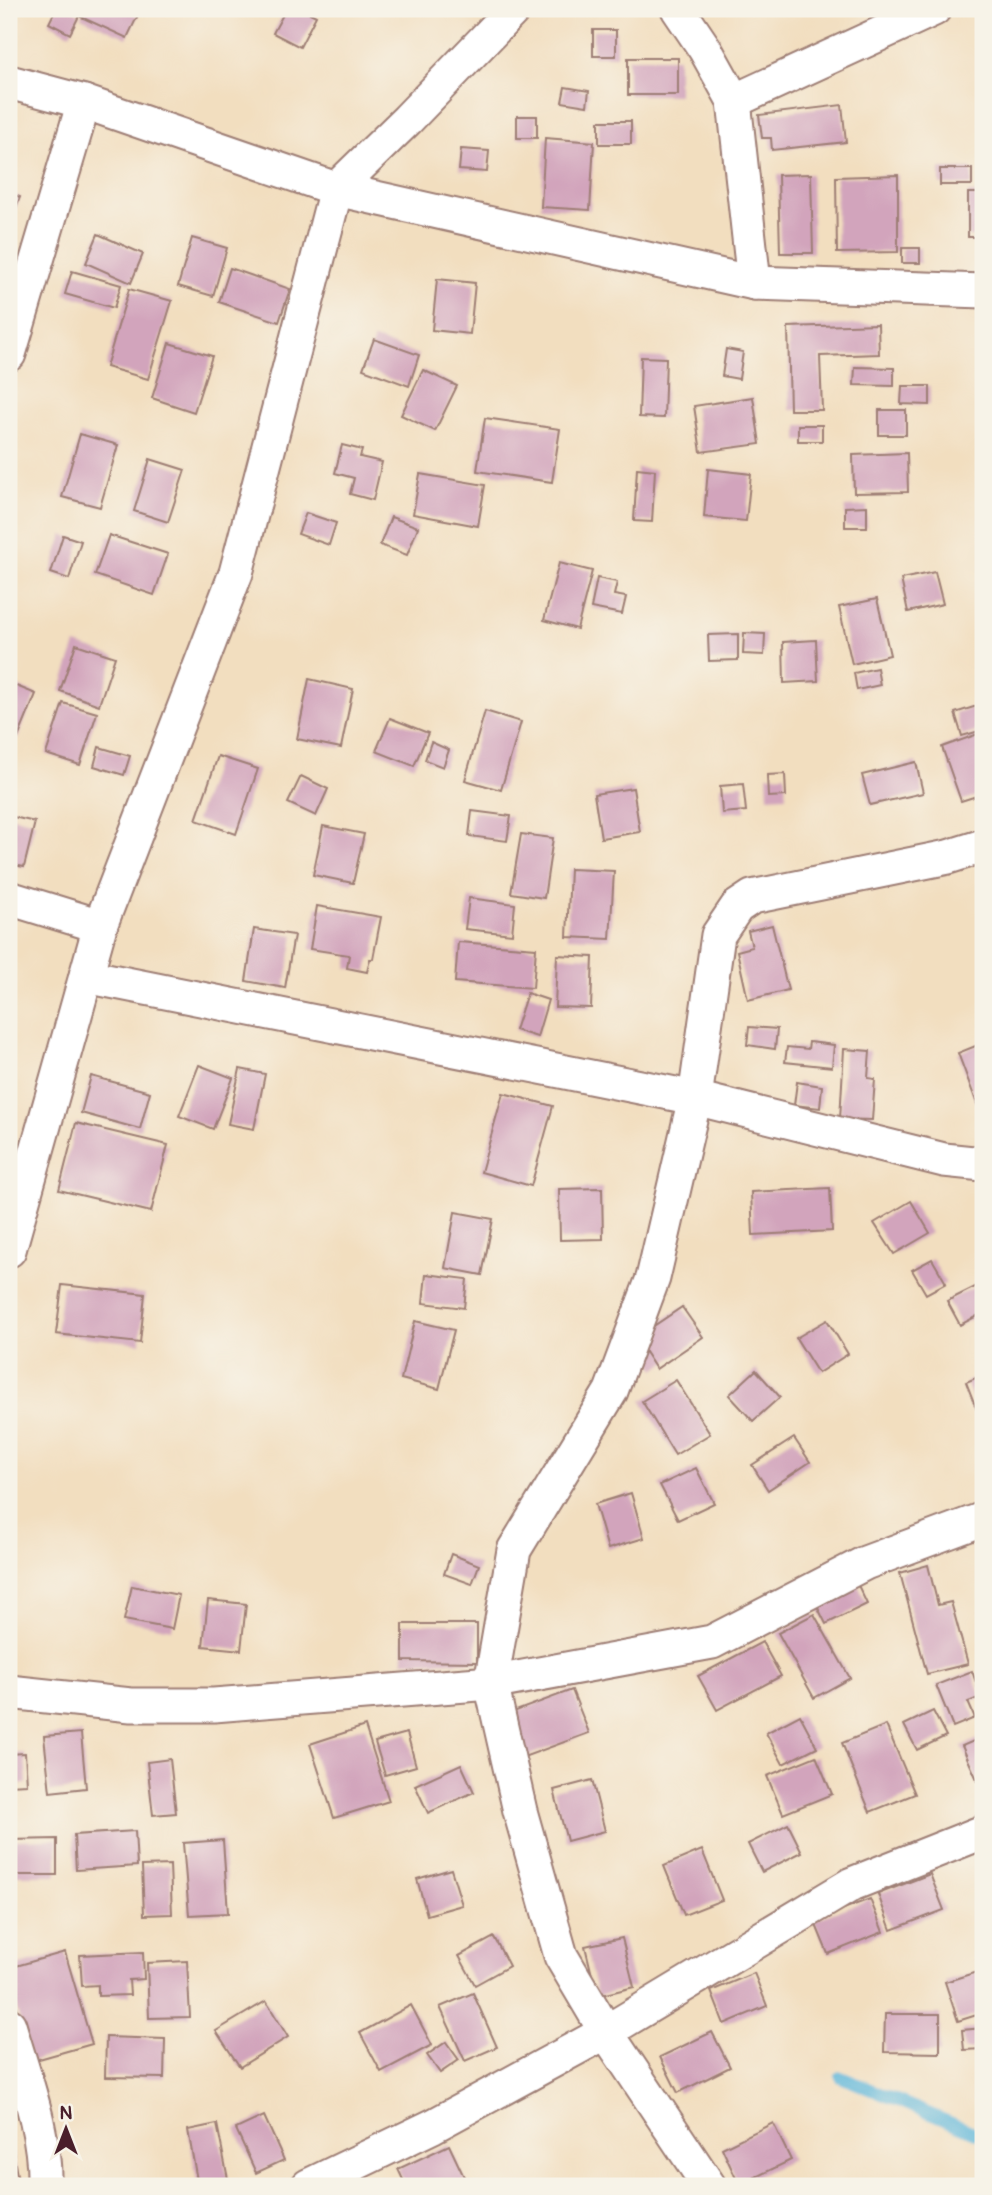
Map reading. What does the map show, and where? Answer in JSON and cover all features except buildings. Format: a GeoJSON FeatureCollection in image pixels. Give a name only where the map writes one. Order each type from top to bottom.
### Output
{"type":"FeatureCollection","features":[{"type":"Feature","properties":{"kind":"street"},"geometry":{"type":"LineString","coordinates":[[9,1250],[100,926],[236,573],[336,189],[514,9]]}},
{"type":"Feature","properties":{"kind":"street"},"geometry":{"type":"LineString","coordinates":[[678,9],[705,49],[734,101],[754,283]]}},
{"type":"Feature","properties":{"kind":"street"},"geometry":{"type":"LineString","coordinates":[[734,101],[934,9]]}},
{"type":"Feature","properties":{"kind":"street"},"geometry":{"type":"LineString","coordinates":[[9,82],[84,102],[336,189],[754,283],[983,291]]}},
{"type":"Feature","properties":{"kind":"street"},"geometry":{"type":"LineString","coordinates":[[9,354],[84,102]]}},
{"type":"Feature","properties":{"kind":"street"},"geometry":{"type":"LineString","coordinates":[[709,2186],[606,2032],[561,1956],[520,1811],[491,1683],[514,1550],[611,1391],[653,1278],[695,1098],[718,936],[737,907],[752,897],[948,857],[983,846]]}},
{"type":"Feature","properties":{"kind":"street"},"geometry":{"type":"LineString","coordinates":[[9,898],[100,926]]}},
{"type":"Feature","properties":{"kind":"street"},"geometry":{"type":"LineString","coordinates":[[86,976],[695,1098],[944,1160],[983,1164]]}},
{"type":"Feature","properties":{"kind":"street"},"geometry":{"type":"LineString","coordinates":[[9,1692],[131,1705],[214,1705],[491,1683],[712,1642],[865,1563],[983,1519]]}},
{"type":"Feature","properties":{"kind":"street"},"geometry":{"type":"LineString","coordinates":[[307,2186],[433,2126],[606,2032],[852,1884],[983,1832]]}},
{"type":"Feature","properties":{"kind":"street"},"geometry":{"type":"LineString","coordinates":[[9,2025],[35,2115],[44,2186]]}},
{"type":"Feature","properties":{"kind":"waterway"},"geometry":{"type":"LineString","coordinates":[[841,2077],[983,2136]]}}]}
